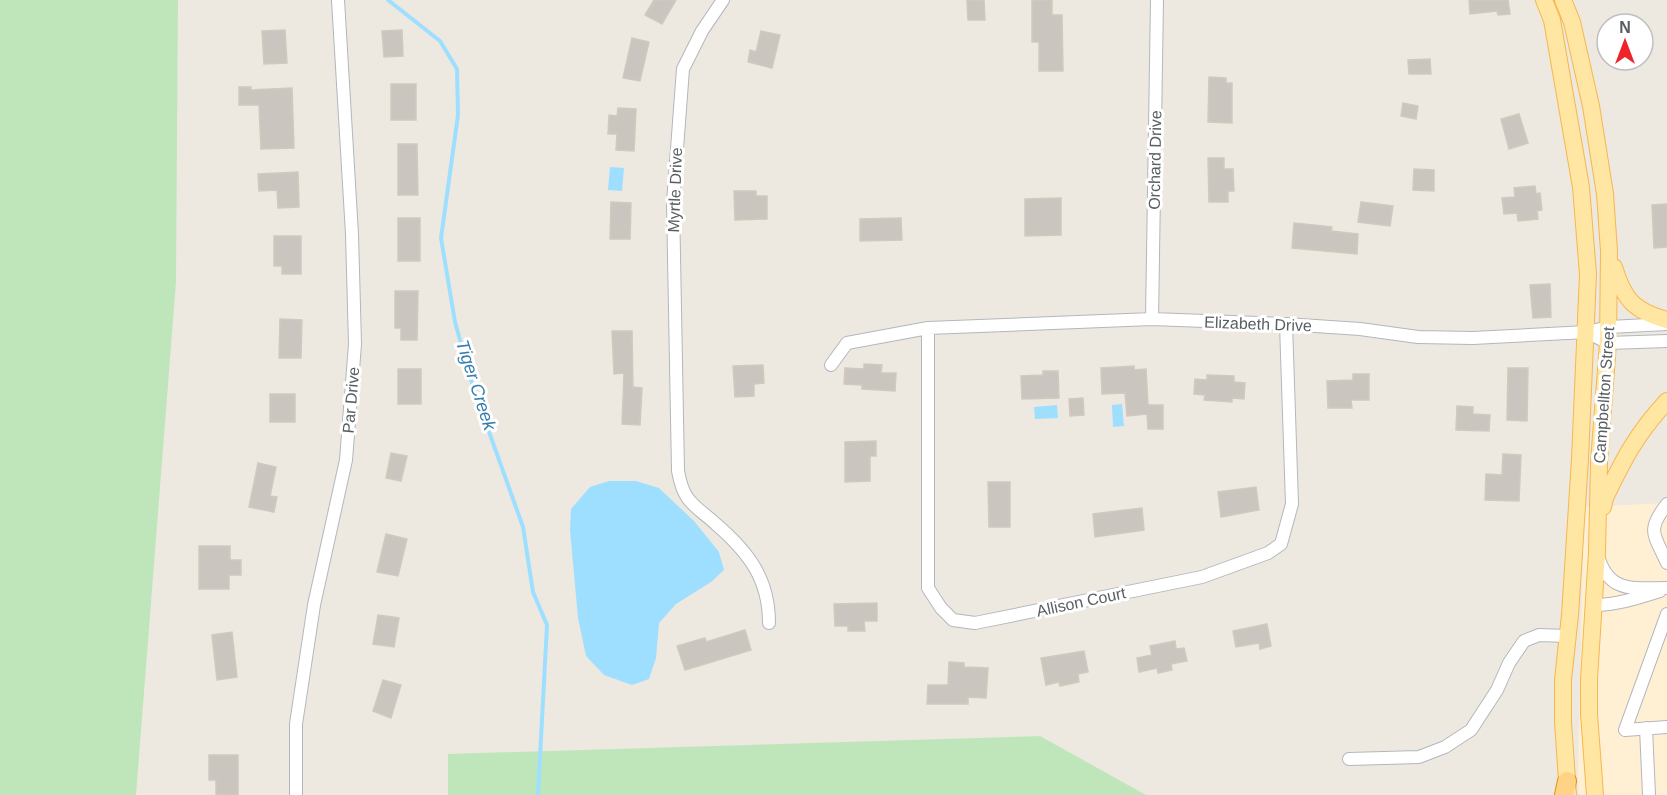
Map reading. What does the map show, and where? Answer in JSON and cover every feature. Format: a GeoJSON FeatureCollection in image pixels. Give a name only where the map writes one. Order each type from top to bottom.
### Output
{"type":"FeatureCollection","features":[{"type":"Feature","properties":{"kind":"main road","name":"Campbellton Street"},"geometry":{"type":"LineString","coordinates":[[1544,0],[1552,20],[1581,188],[1588,274],[1587,332],[1574,548],[1563,680],[1566,790]]}},
{"type":"Feature","properties":{"kind":"main road","name":"Campbellton Street"},"geometry":{"type":"LineString","coordinates":[[1563,0],[1572,22],[1591,106],[1605,194],[1609,251],[1608,335],[1599,462],[1589,714],[1595,795]]}},
{"type":"Feature","properties":{"kind":"main road"},"geometry":{"type":"LineString","coordinates":[[1609,251],[1627,298],[1646,314],[1667,320]]}},
{"type":"Feature","properties":{"kind":"main road"},"geometry":{"type":"LineString","coordinates":[[1597,552],[1605,498],[1628,449],[1667,401]]}},
{"type":"Feature","properties":{"kind":"main road"},"geometry":{"type":"LineString","coordinates":[[1574,548],[1585,600],[1594,605]]}},
{"type":"Feature","properties":{"kind":"street","name":"Par Drive"},"geometry":{"type":"LineString","coordinates":[[296,795],[296,724],[314,605],[346,460],[354,354],[352,234],[338,0]]}},
{"type":"Feature","properties":{"kind":"street","name":"Myrtle Drive"},"geometry":{"type":"LineString","coordinates":[[723,0],[702,31],[683,69],[673,202],[678,471],[682,490],[693,506],[717,525],[751,559],[760,576],[769,610],[769,623]]}},
{"type":"Feature","properties":{"kind":"street","name":"Orchard Drive"},"geometry":{"type":"LineString","coordinates":[[1152,319],[1157,0]]}},
{"type":"Feature","properties":{"kind":"street","name":"Elizabeth Drive"},"geometry":{"type":"LineString","coordinates":[[831,365],[848,343],[928,328],[1152,319],[1360,328],[1418,336],[1473,338],[1587,332]]}},
{"type":"Feature","properties":{"kind":"street","name":"Allison Court"},"geometry":{"type":"LineString","coordinates":[[928,328],[928,588],[940,608],[953,620],[975,624],[1202,577],[1268,554],[1281,544],[1292,504],[1286,324]]}},
{"type":"Feature","properties":{"kind":"street"},"geometry":{"type":"LineString","coordinates":[[1608,335],[1667,324]]}},
{"type":"Feature","properties":{"kind":"street"},"geometry":{"type":"LineString","coordinates":[[1587,332],[1667,341]]}},
{"type":"Feature","properties":{"kind":"street"},"geometry":{"type":"LineString","coordinates":[[1667,504],[1653,525],[1654,536],[1667,563]]}},
{"type":"Feature","properties":{"kind":"street"},"geometry":{"type":"LineString","coordinates":[[1597,552],[1607,576],[1618,584],[1630,588],[1667,588]]}},
{"type":"Feature","properties":{"kind":"street"},"geometry":{"type":"LineString","coordinates":[[1594,605],[1608,605],[1640,598],[1667,588]]}},
{"type":"Feature","properties":{"kind":"street"},"geometry":{"type":"LineString","coordinates":[[1667,614],[1625,730],[1667,727]]}},
{"type":"Feature","properties":{"kind":"street"},"geometry":{"type":"LineString","coordinates":[[1349,759],[1419,758],[1445,747],[1472,730],[1497,690],[1509,663],[1524,641],[1539,635],[1568,636]]}},
{"type":"Feature","properties":{"kind":"street"},"geometry":{"type":"LineString","coordinates":[[1646,728],[1649,795]]}},
{"type":"Feature","properties":{"kind":"shaded area"},"geometry":{"type":"Polygon","coordinates":[[[1667,503],[1667,795],[1582,795],[1579,793],[1578,777],[1584,507],[1667,503]]]}},
{"type":"Feature","properties":{"kind":"green space"},"geometry":{"type":"Polygon","coordinates":[[[0,0],[178,0],[176,282],[136,795],[0,795],[0,0]]]}},
{"type":"Feature","properties":{"kind":"green space"},"geometry":{"type":"Polygon","coordinates":[[[1040,736],[1146,795],[448,795],[448,754],[1040,736]]]}},
{"type":"Feature","properties":{"kind":"water"},"geometry":{"type":"Polygon","coordinates":[[[610,167],[624,168],[622,191],[608,190],[610,167]]]}},
{"type":"Feature","properties":{"kind":"water"},"geometry":{"type":"Polygon","coordinates":[[[1122,404],[1124,426],[1113,427],[1112,405],[1122,404]]]}},
{"type":"Feature","properties":{"kind":"water"},"geometry":{"type":"Polygon","coordinates":[[[1057,405],[1058,418],[1035,419],[1034,407],[1057,405]]]}},
{"type":"Feature","properties":{"kind":"water"},"geometry":{"type":"Polygon","coordinates":[[[609,481],[636,481],[659,488],[694,521],[719,552],[724,570],[711,582],[676,604],[659,623],[656,658],[649,679],[632,685],[604,675],[586,656],[578,618],[570,530],[571,509],[590,487],[609,481]]]}},
{"type":"Feature","properties":{"kind":"building"},"geometry":{"type":"Polygon","coordinates":[[[654,0],[676,0],[662,24],[645,15],[654,0]]]}},
{"type":"Feature","properties":{"kind":"building"},"geometry":{"type":"Polygon","coordinates":[[[967,0],[984,0],[985,20],[968,20],[967,0]]]}},
{"type":"Feature","properties":{"kind":"building"},"geometry":{"type":"Polygon","coordinates":[[[1032,0],[1052,0],[1052,15],[1062,15],[1063,71],[1039,71],[1039,42],[1032,42],[1032,0]]]}},
{"type":"Feature","properties":{"kind":"building"},"geometry":{"type":"Polygon","coordinates":[[[1469,0],[1508,0],[1510,14],[1498,15],[1497,11],[1470,14],[1469,0]]]}},
{"type":"Feature","properties":{"kind":"building"},"geometry":{"type":"Polygon","coordinates":[[[285,30],[287,63],[264,64],[262,31],[285,30]]]}},
{"type":"Feature","properties":{"kind":"building"},"geometry":{"type":"Polygon","coordinates":[[[402,30],[403,56],[384,57],[382,31],[402,30]]]}},
{"type":"Feature","properties":{"kind":"building"},"geometry":{"type":"Polygon","coordinates":[[[761,31],[780,35],[772,68],[748,62],[750,50],[756,52],[761,31]]]}},
{"type":"Feature","properties":{"kind":"building"},"geometry":{"type":"Polygon","coordinates":[[[632,38],[649,42],[640,81],[623,78],[632,38]]]}},
{"type":"Feature","properties":{"kind":"building"},"geometry":{"type":"Polygon","coordinates":[[[1430,59],[1431,74],[1409,74],[1408,60],[1430,59]]]}},
{"type":"Feature","properties":{"kind":"building"},"geometry":{"type":"Polygon","coordinates":[[[1209,77],[1226,78],[1226,83],[1232,83],[1232,123],[1208,122],[1209,77]]]}},
{"type":"Feature","properties":{"kind":"building"},"geometry":{"type":"Polygon","coordinates":[[[391,84],[416,84],[416,120],[391,120],[391,84]]]}},
{"type":"Feature","properties":{"kind":"building"},"geometry":{"type":"Polygon","coordinates":[[[239,87],[251,87],[251,90],[292,88],[294,148],[261,149],[259,105],[239,105],[239,87]]]}},
{"type":"Feature","properties":{"kind":"building"},"geometry":{"type":"Polygon","coordinates":[[[1403,103],[1418,106],[1416,119],[1401,116],[1403,103]]]}},
{"type":"Feature","properties":{"kind":"building"},"geometry":{"type":"Polygon","coordinates":[[[618,108],[636,109],[634,151],[616,150],[617,134],[608,134],[609,115],[617,116],[618,108]]]}},
{"type":"Feature","properties":{"kind":"building"},"geometry":{"type":"Polygon","coordinates":[[[1519,114],[1528,143],[1509,149],[1501,119],[1519,114]]]}},
{"type":"Feature","properties":{"kind":"building"},"geometry":{"type":"Polygon","coordinates":[[[398,144],[417,144],[418,195],[398,195],[398,144]]]}},
{"type":"Feature","properties":{"kind":"building"},"geometry":{"type":"Polygon","coordinates":[[[1208,158],[1224,158],[1224,169],[1233,169],[1234,191],[1228,191],[1228,202],[1209,202],[1208,158]]]}},
{"type":"Feature","properties":{"kind":"building"},"geometry":{"type":"Polygon","coordinates":[[[1414,169],[1434,170],[1434,191],[1413,190],[1414,169]]]}},
{"type":"Feature","properties":{"kind":"building"},"geometry":{"type":"Polygon","coordinates":[[[298,172],[299,207],[278,208],[277,190],[259,191],[258,174],[298,172]]]}},
{"type":"Feature","properties":{"kind":"building"},"geometry":{"type":"Polygon","coordinates":[[[1535,186],[1536,194],[1540,193],[1542,210],[1537,211],[1538,219],[1518,221],[1517,213],[1504,214],[1502,198],[1515,197],[1514,188],[1535,186]]]}},
{"type":"Feature","properties":{"kind":"building"},"geometry":{"type":"Polygon","coordinates":[[[734,191],[756,191],[756,196],[767,196],[767,219],[735,220],[734,191]]]}},
{"type":"Feature","properties":{"kind":"building"},"geometry":{"type":"Polygon","coordinates":[[[1061,198],[1061,235],[1025,236],[1025,199],[1061,198]]]}},
{"type":"Feature","properties":{"kind":"building"},"geometry":{"type":"Polygon","coordinates":[[[611,202],[631,203],[630,239],[610,239],[611,202]]]}},
{"type":"Feature","properties":{"kind":"building"},"geometry":{"type":"Polygon","coordinates":[[[1361,202],[1393,206],[1390,226],[1358,222],[1361,202]]]}},
{"type":"Feature","properties":{"kind":"building"},"geometry":{"type":"Polygon","coordinates":[[[1667,204],[1667,247],[1654,248],[1652,205],[1667,204]]]}},
{"type":"Feature","properties":{"kind":"building"},"geometry":{"type":"Polygon","coordinates":[[[398,218],[420,218],[420,261],[398,261],[398,218]]]}},
{"type":"Feature","properties":{"kind":"building"},"geometry":{"type":"Polygon","coordinates":[[[901,218],[902,240],[860,241],[860,219],[901,218]]]}},
{"type":"Feature","properties":{"kind":"building"},"geometry":{"type":"Polygon","coordinates":[[[1294,223],[1332,227],[1331,231],[1358,234],[1357,254],[1292,248],[1294,223]]]}},
{"type":"Feature","properties":{"kind":"building"},"geometry":{"type":"Polygon","coordinates":[[[274,236],[301,236],[301,274],[282,274],[282,266],[274,266],[274,236]]]}},
{"type":"Feature","properties":{"kind":"building"},"geometry":{"type":"Polygon","coordinates":[[[1550,284],[1551,317],[1533,318],[1530,285],[1550,284]]]}},
{"type":"Feature","properties":{"kind":"building"},"geometry":{"type":"Polygon","coordinates":[[[395,291],[418,291],[417,340],[401,340],[401,328],[395,328],[395,291]]]}},
{"type":"Feature","properties":{"kind":"building"},"geometry":{"type":"Polygon","coordinates":[[[280,319],[302,320],[301,358],[279,358],[280,319]]]}},
{"type":"Feature","properties":{"kind":"building"},"geometry":{"type":"Polygon","coordinates":[[[612,331],[632,331],[633,387],[642,388],[640,425],[622,424],[624,373],[614,374],[612,331]]]}},
{"type":"Feature","properties":{"kind":"building"},"geometry":{"type":"Polygon","coordinates":[[[864,364],[882,365],[881,373],[896,373],[895,391],[862,389],[862,385],[844,384],[845,368],[864,369],[864,364]]]}},
{"type":"Feature","properties":{"kind":"building"},"geometry":{"type":"Polygon","coordinates":[[[763,365],[764,383],[754,384],[754,396],[735,397],[733,366],[763,365]]]}},
{"type":"Feature","properties":{"kind":"building"},"geometry":{"type":"Polygon","coordinates":[[[1134,366],[1134,370],[1146,369],[1148,405],[1163,405],[1163,429],[1148,429],[1147,414],[1127,416],[1125,393],[1102,394],[1101,368],[1134,366]]]}},
{"type":"Feature","properties":{"kind":"building"},"geometry":{"type":"Polygon","coordinates":[[[1508,368],[1528,368],[1527,421],[1507,420],[1508,368]]]}},
{"type":"Feature","properties":{"kind":"building"},"geometry":{"type":"Polygon","coordinates":[[[398,369],[421,369],[421,404],[398,404],[398,369]]]}},
{"type":"Feature","properties":{"kind":"building"},"geometry":{"type":"Polygon","coordinates":[[[1043,371],[1058,371],[1059,398],[1022,399],[1021,376],[1043,375],[1043,371]]]}},
{"type":"Feature","properties":{"kind":"building"},"geometry":{"type":"Polygon","coordinates":[[[1353,374],[1369,374],[1369,400],[1351,400],[1352,408],[1328,408],[1327,381],[1353,380],[1353,374]]]}},
{"type":"Feature","properties":{"kind":"building"},"geometry":{"type":"Polygon","coordinates":[[[1207,375],[1234,376],[1234,382],[1245,383],[1244,399],[1232,398],[1232,402],[1204,400],[1205,395],[1194,394],[1195,379],[1207,380],[1207,375]]]}},
{"type":"Feature","properties":{"kind":"building"},"geometry":{"type":"Polygon","coordinates":[[[270,394],[295,394],[295,422],[270,422],[270,394]]]}},
{"type":"Feature","properties":{"kind":"building"},"geometry":{"type":"Polygon","coordinates":[[[1083,398],[1084,415],[1070,416],[1069,399],[1083,398]]]}},
{"type":"Feature","properties":{"kind":"building"},"geometry":{"type":"Polygon","coordinates":[[[1457,406],[1473,407],[1473,414],[1490,415],[1489,431],[1456,430],[1457,406]]]}},
{"type":"Feature","properties":{"kind":"building"},"geometry":{"type":"Polygon","coordinates":[[[876,441],[876,456],[870,456],[870,481],[845,482],[845,442],[876,441]]]}},
{"type":"Feature","properties":{"kind":"building"},"geometry":{"type":"Polygon","coordinates":[[[391,453],[407,456],[401,481],[386,478],[391,453]]]}},
{"type":"Feature","properties":{"kind":"building"},"geometry":{"type":"Polygon","coordinates":[[[1503,454],[1521,455],[1519,501],[1485,500],[1486,474],[1502,475],[1503,454]]]}},
{"type":"Feature","properties":{"kind":"building"},"geometry":{"type":"Polygon","coordinates":[[[258,463],[276,467],[270,496],[277,497],[274,512],[249,507],[258,463]]]}},
{"type":"Feature","properties":{"kind":"building"},"geometry":{"type":"Polygon","coordinates":[[[988,482],[1010,482],[1010,527],[989,527],[988,482]]]}},
{"type":"Feature","properties":{"kind":"building"},"geometry":{"type":"Polygon","coordinates":[[[1256,487],[1259,510],[1221,517],[1218,492],[1256,487]]]}},
{"type":"Feature","properties":{"kind":"building"},"geometry":{"type":"Polygon","coordinates":[[[1142,508],[1144,530],[1095,537],[1093,514],[1142,508]]]}},
{"type":"Feature","properties":{"kind":"building"},"geometry":{"type":"Polygon","coordinates":[[[386,534],[407,539],[398,576],[377,572],[386,534]]]}},
{"type":"Feature","properties":{"kind":"building"},"geometry":{"type":"Polygon","coordinates":[[[199,546],[230,546],[230,560],[241,560],[241,575],[229,575],[229,589],[199,589],[199,546]]]}},
{"type":"Feature","properties":{"kind":"building"},"geometry":{"type":"Polygon","coordinates":[[[877,603],[877,621],[864,621],[865,631],[848,631],[848,626],[835,626],[834,604],[877,603]]]}},
{"type":"Feature","properties":{"kind":"building"},"geometry":{"type":"Polygon","coordinates":[[[378,615],[399,618],[394,647],[373,644],[378,615]]]}},
{"type":"Feature","properties":{"kind":"building"},"geometry":{"type":"Polygon","coordinates":[[[1267,624],[1271,646],[1260,649],[1259,643],[1236,647],[1233,631],[1267,624]]]}},
{"type":"Feature","properties":{"kind":"building"},"geometry":{"type":"Polygon","coordinates":[[[745,630],[751,650],[685,670],[677,646],[705,638],[706,642],[745,630]]]}},
{"type":"Feature","properties":{"kind":"building"},"geometry":{"type":"Polygon","coordinates":[[[232,632],[237,677],[217,680],[212,635],[232,632]]]}},
{"type":"Feature","properties":{"kind":"building"},"geometry":{"type":"Polygon","coordinates":[[[1175,641],[1176,649],[1184,648],[1187,661],[1171,664],[1172,670],[1158,673],[1157,668],[1139,672],[1137,658],[1152,655],[1150,646],[1175,641]]]}},
{"type":"Feature","properties":{"kind":"building"},"geometry":{"type":"Polygon","coordinates":[[[1084,651],[1088,672],[1078,674],[1079,682],[1060,686],[1059,682],[1046,685],[1041,658],[1084,651]]]}},
{"type":"Feature","properties":{"kind":"building"},"geometry":{"type":"Polygon","coordinates":[[[949,662],[964,663],[964,667],[988,668],[986,698],[968,697],[968,704],[927,704],[928,685],[948,685],[949,662]]]}},
{"type":"Feature","properties":{"kind":"building"},"geometry":{"type":"Polygon","coordinates":[[[383,680],[401,685],[391,718],[373,711],[383,680]]]}},
{"type":"Feature","properties":{"kind":"building"},"geometry":{"type":"Polygon","coordinates":[[[209,755],[238,755],[238,795],[216,795],[216,780],[209,780],[209,755]]]}},
{"type":"Feature","properties":{"kind":"waterway","name":"Tiger Creek"},"geometry":{"type":"LineString","coordinates":[[388,0],[440,41],[457,69],[458,115],[441,238],[455,322],[473,387],[523,527],[533,592],[547,625],[538,795]]}}]}
